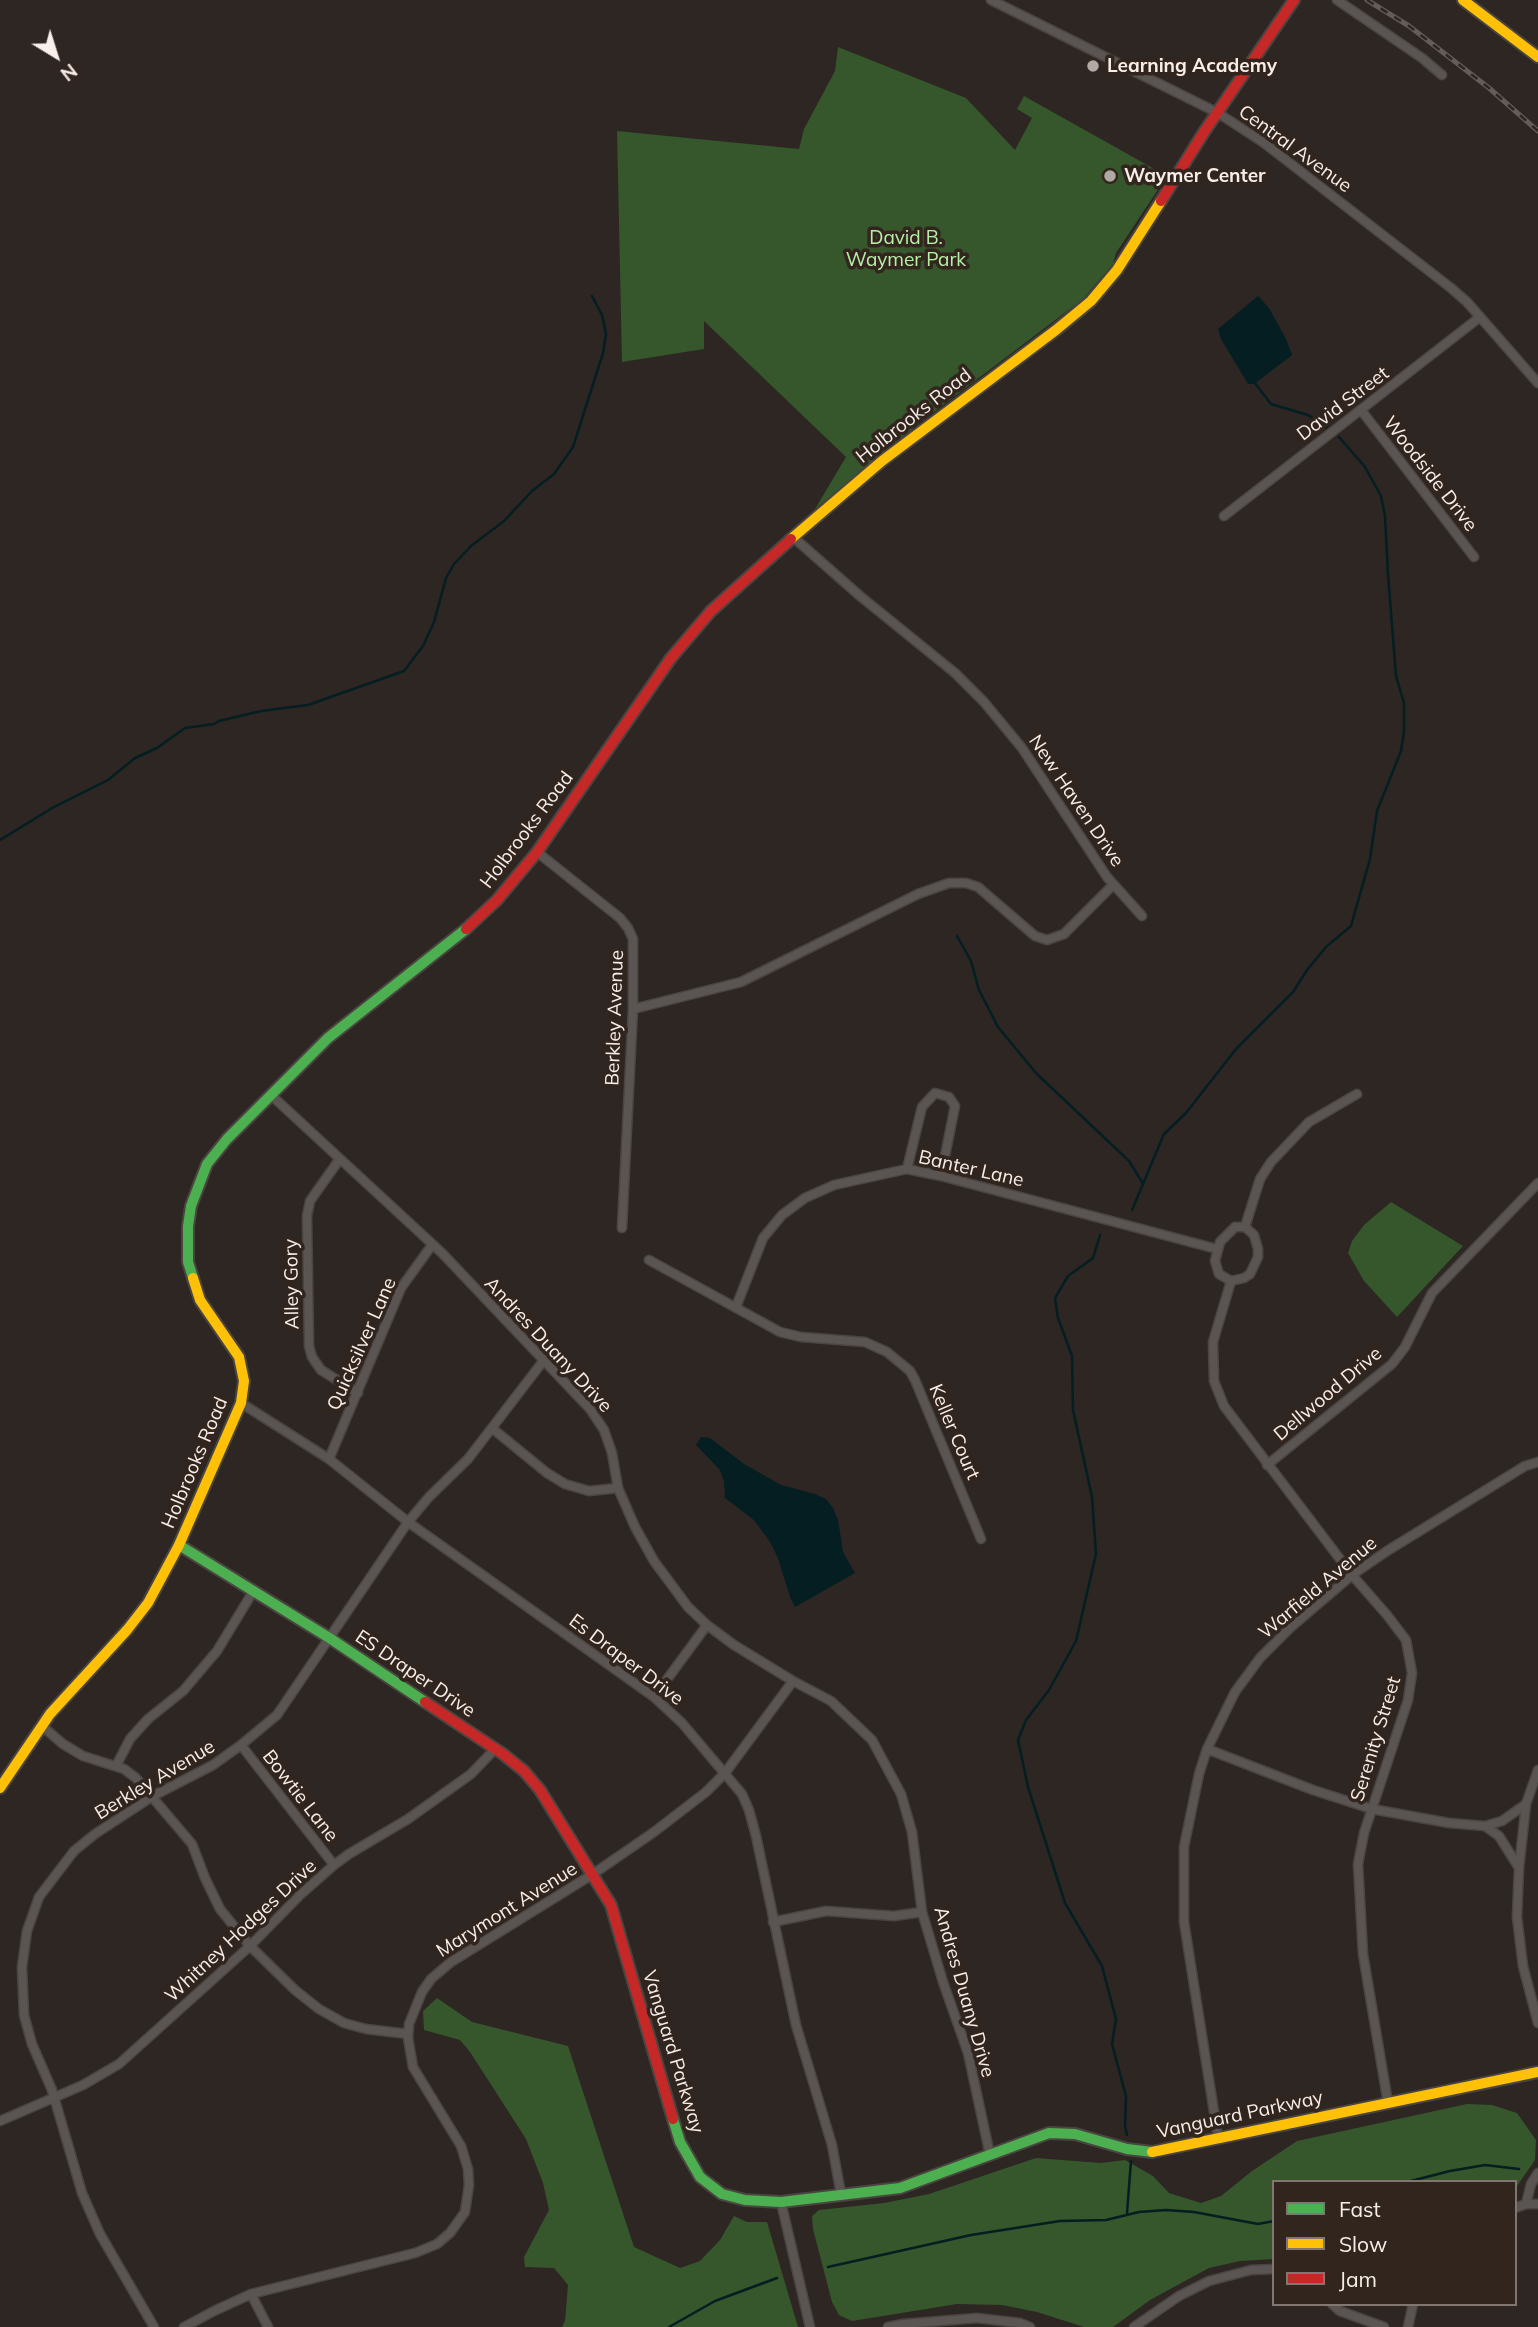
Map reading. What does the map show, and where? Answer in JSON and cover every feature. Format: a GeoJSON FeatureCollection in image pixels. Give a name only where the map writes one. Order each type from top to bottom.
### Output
{"type":"FeatureCollection","features":[{"type":"Feature","properties":{"kind":"street","name":"Central Avenue"},"geometry":{"type":"LineString","coordinates":[[991,0],[1218,113],[1264,143],[1451,288],[1538,383]]}},
{"type":"Feature","properties":{"kind":"street","name":"Holbrooks Road"},"geometry":{"type":"LineString","coordinates":[[0,1788],[42,1726],[138,1618],[158,1587],[241,1403],[244,1381],[239,1357],[206,1310],[194,1284],[188,1262],[188,1226],[195,1191],[207,1164],[227,1139],[347,1022],[409,976],[497,900],[537,852],[671,658],[694,630],[746,578],[888,456],[1056,330],[1090,301],[1117,270],[1153,211],[1294,0]]}},
{"type":"Feature","properties":{"kind":"street"},"geometry":{"type":"LineString","coordinates":[[1337,0],[1422,58],[1442,75]]}},
{"type":"Feature","properties":{"kind":"street"},"geometry":{"type":"LineString","coordinates":[[1463,0],[1538,57]]}},
{"type":"Feature","properties":{"kind":"street","name":"David Street"},"geometry":{"type":"LineString","coordinates":[[1224,516],[1480,317]]}},
{"type":"Feature","properties":{"kind":"street","name":"Woodside Drive"},"geometry":{"type":"LineString","coordinates":[[1361,410],[1474,557]]}},
{"type":"Feature","properties":{"kind":"street","name":"New Haven Drive"},"geometry":{"type":"LineString","coordinates":[[633,1009],[741,982],[918,894],[949,883],[966,883],[978,887],[1035,936],[1047,940],[1064,934],[1113,885],[1022,748],[991,709],[955,673],[860,596],[793,537]]}},
{"type":"Feature","properties":{"kind":"street","name":"Berkley Avenue"},"geometry":{"type":"LineString","coordinates":[[537,852],[603,904],[628,928],[634,948],[622,1228]]}},
{"type":"Feature","properties":{"kind":"street"},"geometry":{"type":"LineString","coordinates":[[1113,885],[1142,916]]}},
{"type":"Feature","properties":{"kind":"street"},"geometry":{"type":"LineString","coordinates":[[906,1169],[922,1107],[934,1093],[949,1097],[955,1107],[941,1176]]}},
{"type":"Feature","properties":{"kind":"street"},"geometry":{"type":"LineString","coordinates":[[1245,1227],[1260,1179],[1271,1162],[1309,1122],[1357,1094]]}},
{"type":"Feature","properties":{"kind":"street","name":"Andres Duany Drive"},"geometry":{"type":"LineString","coordinates":[[271,1095],[442,1252],[590,1409],[604,1430],[612,1453],[618,1488],[635,1527],[674,1591],[707,1625],[734,1645],[831,1701],[872,1740],[901,1794],[912,1832],[922,1912],[968,2053],[990,2155]]}},
{"type":"Feature","properties":{"kind":"street","name":"Alley Gory"},"geometry":{"type":"LineString","coordinates":[[339,1160],[310,1202],[307,1216],[309,1346],[312,1357],[321,1370],[358,1393]]}},
{"type":"Feature","properties":{"kind":"street","name":"Banter Lane"},"geometry":{"type":"LineString","coordinates":[[736,1307],[764,1238],[782,1215],[805,1198],[834,1185],[906,1169],[1217,1249]]}},
{"type":"Feature","properties":{"kind":"street","name":"Dellwood Drive"},"geometry":{"type":"LineString","coordinates":[[1268,1465],[1392,1364],[1405,1347],[1432,1293],[1538,1183]]}},
{"type":"Feature","properties":{"kind":"street"},"geometry":{"type":"LineString","coordinates":[[1245,1227],[1254,1235],[1258,1257],[1250,1274],[1230,1281],[1217,1269],[1217,1249],[1229,1230],[1245,1227]]}},
{"type":"Feature","properties":{"kind":"street","name":"Quicksilver Lane"},"geometry":{"type":"LineString","coordinates":[[329,1459],[401,1287],[432,1245]]}},
{"type":"Feature","properties":{"kind":"street","name":"Keller Court"},"geometry":{"type":"LineString","coordinates":[[649,1260],[780,1332],[865,1342],[887,1352],[910,1371],[933,1419],[981,1539]]}},
{"type":"Feature","properties":{"kind":"street","name":"Serenity Street"},"geometry":{"type":"LineString","coordinates":[[1230,1281],[1213,1342],[1214,1381],[1224,1406],[1352,1575],[1406,1640],[1412,1673],[1408,1700],[1364,1833],[1358,1864],[1363,1954],[1388,2103]]}},
{"type":"Feature","properties":{"kind":"street","name":"Berkley Avenue"},"geometry":{"type":"LineString","coordinates":[[154,2327],[100,2234],[82,2193],[54,2098],[32,2044],[24,2015],[22,1967],[27,1931],[40,1897],[74,1851],[153,1797],[213,1765],[277,1715],[408,1522],[429,1497],[468,1460],[544,1360]]}},
{"type":"Feature","properties":{"kind":"street","name":"Es Draper Drive"},"geometry":{"type":"LineString","coordinates":[[241,1403],[329,1459],[408,1522],[654,1697],[682,1723],[742,1794],[749,1810],[796,2025],[832,2145],[841,2194]]}},
{"type":"Feature","properties":{"kind":"street"},"geometry":{"type":"LineString","coordinates":[[493,1429],[547,1473],[565,1484],[589,1491],[618,1488]]}},
{"type":"Feature","properties":{"kind":"street","name":"Warfield Avenue"},"geometry":{"type":"LineString","coordinates":[[1218,2137],[1184,1922],[1184,1847],[1207,1749],[1236,1692],[1260,1658],[1291,1627],[1352,1575],[1466,1501],[1525,1466],[1538,1462]]}},
{"type":"Feature","properties":{"kind":"street","name":"ES Draper Drive"},"geometry":{"type":"LineString","coordinates":[[178,1545],[331,1639],[495,1749],[524,1772],[540,1790],[593,1874]]}},
{"type":"Feature","properties":{"kind":"street"},"geometry":{"type":"LineString","coordinates":[[116,1766],[139,1729],[183,1691],[217,1651],[254,1590]]}},
{"type":"Feature","properties":{"kind":"street"},"geometry":{"type":"LineString","coordinates":[[654,1697],[707,1625]]}},
{"type":"Feature","properties":{"kind":"street","name":"Marymont Avenue"},"geometry":{"type":"LineString","coordinates":[[184,2327],[251,2294],[415,2253],[444,2239],[465,2212],[468,2192],[466,2158],[455,2135],[416,2076],[410,2054],[408,2034],[412,2014],[422,1992],[439,1971],[593,1874],[706,1793],[725,1773],[793,1681]]}},
{"type":"Feature","properties":{"kind":"street"},"geometry":{"type":"LineString","coordinates":[[42,1726],[83,1756],[116,1766],[136,1778],[192,1844],[220,1909],[250,1946],[303,1996],[344,2023],[366,2029],[408,2034]]}},
{"type":"Feature","properties":{"kind":"street","name":"Bowtie Lane"},"geometry":{"type":"LineString","coordinates":[[241,1745],[334,1866]]}},
{"type":"Feature","properties":{"kind":"street","name":"Whitney Hodges Drive"},"geometry":{"type":"LineString","coordinates":[[0,2121],[83,2085],[119,2064],[334,1866],[408,1819],[471,1774],[495,1749]]}},
{"type":"Feature","properties":{"kind":"street"},"geometry":{"type":"LineString","coordinates":[[1207,1749],[1313,1790],[1372,1809],[1449,1823],[1485,1826],[1502,1821],[1526,1804]]}},
{"type":"Feature","properties":{"kind":"street"},"geometry":{"type":"LineString","coordinates":[[1538,1770],[1526,1804],[1517,1917],[1523,1966],[1538,2023]]}},
{"type":"Feature","properties":{"kind":"street"},"geometry":{"type":"LineString","coordinates":[[1485,1826],[1499,1836],[1519,1868]]}},
{"type":"Feature","properties":{"kind":"street","name":"Vanguard Parkway"},"geometry":{"type":"LineString","coordinates":[[593,1874],[611,1905],[680,2142],[700,2177],[722,2194],[745,2200],[781,2202],[900,2188],[1049,2133],[1075,2134],[1127,2149],[1151,2151],[1538,2072]]}},
{"type":"Feature","properties":{"kind":"street"},"geometry":{"type":"LineString","coordinates":[[773,1922],[827,1911],[894,1916],[922,1912]]}},
{"type":"Feature","properties":{"kind":"street"},"geometry":{"type":"LineString","coordinates":[[1526,2204],[1531,2184],[1538,2173]]}},
{"type":"Feature","properties":{"kind":"street"},"geometry":{"type":"LineString","coordinates":[[781,2202],[810,2327]]}},
{"type":"Feature","properties":{"kind":"street"},"geometry":{"type":"LineString","coordinates":[[1517,2207],[1538,2204]]}},
{"type":"Feature","properties":{"kind":"street"},"geometry":{"type":"LineString","coordinates":[[1134,2327],[1179,2296],[1209,2281],[1251,2270],[1272,2269]]}},
{"type":"Feature","properties":{"kind":"street"},"geometry":{"type":"LineString","coordinates":[[251,2294],[268,2327]]}},
{"type":"Feature","properties":{"kind":"street"},"geometry":{"type":"LineString","coordinates":[[1334,2306],[1340,2311],[1384,2327]]}},
{"type":"Feature","properties":{"kind":"street"},"geometry":{"type":"LineString","coordinates":[[1408,2327],[1413,2306]]}},
{"type":"Feature","properties":{"kind":"street"},"geometry":{"type":"LineString","coordinates":[[888,2327],[903,2323],[977,2318],[1020,2323],[1030,2327]]}},
{"type":"Feature","properties":{"kind":"green space","name":"David B. Waymer Park"},"geometry":{"type":"Polygon","coordinates":[[[838,47],[966,98],[1015,150],[1032,118],[1017,109],[1024,96],[1167,176],[1116,253],[1113,264],[1083,299],[922,421],[815,509],[846,457],[704,321],[704,349],[622,362],[617,131],[799,149],[804,129],[835,71],[838,47]]]}},
{"type":"Feature","properties":{"kind":"green space"},"geometry":{"type":"Polygon","coordinates":[[[1391,1202],[1463,1246],[1397,1317],[1364,1281],[1348,1253],[1352,1241],[1364,1225],[1391,1202]]]}},
{"type":"Feature","properties":{"kind":"green space"},"geometry":{"type":"Polygon","coordinates":[[[437,1998],[472,2022],[568,2046],[634,2247],[680,2268],[700,2261],[720,2240],[734,2216],[747,2222],[767,2222],[798,2327],[562,2327],[565,2321],[568,2285],[554,2268],[525,2267],[524,2257],[549,2210],[543,2183],[526,2139],[470,2052],[460,2040],[424,2030],[423,2011],[437,1998]]]}},
{"type":"Feature","properties":{"kind":"green space"},"geometry":{"type":"Polygon","coordinates":[[[1467,2104],[1492,2105],[1517,2113],[1536,2140],[1535,2160],[1517,2186],[1517,2180],[1272,2180],[1272,2259],[1240,2261],[1209,2268],[1150,2300],[1113,2327],[1084,2327],[1037,2312],[1002,2305],[957,2304],[852,2321],[839,2315],[832,2302],[813,2229],[812,2216],[819,2210],[884,2203],[929,2194],[1036,2158],[1101,2163],[1125,2160],[1153,2176],[1169,2193],[1201,2203],[1221,2196],[1297,2141],[1467,2104]]]}},
{"type":"Feature","properties":{"kind":"water"},"geometry":{"type":"Polygon","coordinates":[[[1258,296],[1269,308],[1292,355],[1254,384],[1248,384],[1221,339],[1218,329],[1258,296]]]}},
{"type":"Feature","properties":{"kind":"water"},"geometry":{"type":"Polygon","coordinates":[[[701,1437],[710,1438],[744,1464],[781,1485],[826,1499],[838,1520],[843,1552],[855,1573],[795,1607],[770,1542],[754,1520],[725,1498],[720,1470],[696,1445],[701,1437]]]}},
{"type":"Feature","properties":{"kind":"waterway"},"geometry":{"type":"LineString","coordinates":[[0,840],[54,807],[108,780],[135,758],[157,748],[185,728],[214,724],[261,711],[308,705],[404,671],[423,646],[434,622],[446,578],[454,564],[554,474],[573,447],[603,353],[606,334],[602,315],[592,296]]}},
{"type":"Feature","properties":{"kind":"waterway"},"geometry":{"type":"LineString","coordinates":[[1254,382],[1271,404],[1308,415],[1327,427]]}},
{"type":"Feature","properties":{"kind":"waterway"},"geometry":{"type":"LineString","coordinates":[[1132,1210],[1164,1134],[1186,1113],[1236,1049],[1293,992],[1326,947],[1351,926],[1370,859],[1377,811],[1401,751],[1404,703],[1396,676],[1385,516],[1381,496],[1365,467],[1339,437]]}},
{"type":"Feature","properties":{"kind":"waterway"},"geometry":{"type":"LineString","coordinates":[[957,936],[971,961],[979,990],[998,1027],[1036,1073],[1129,1161],[1142,1182]]}},
{"type":"Feature","properties":{"kind":"waterway"},"geometry":{"type":"LineString","coordinates":[[1100,1235],[1093,1258],[1068,1276],[1055,1298],[1058,1318],[1072,1356],[1073,1410],[1092,1497],[1096,1554],[1076,1641],[1049,1690],[1026,1720],[1018,1740],[1028,1787],[1065,1903],[1102,1966],[1116,2019],[1112,2044],[1126,2096],[1127,2135]]}},
{"type":"Feature","properties":{"kind":"waterway"},"geometry":{"type":"LineString","coordinates":[[1127,2213],[1131,2161]]}},
{"type":"Feature","properties":{"kind":"waterway"},"geometry":{"type":"LineString","coordinates":[[1415,2180],[1485,2165],[1519,2169]]}},
{"type":"Feature","properties":{"kind":"waterway"},"geometry":{"type":"LineString","coordinates":[[828,2267],[971,2235],[1060,2221],[1106,2220],[1139,2212],[1166,2210],[1194,2212],[1258,2224],[1272,2221]]}},
{"type":"Feature","properties":{"kind":"waterway"},"geometry":{"type":"LineString","coordinates":[[669,2327],[715,2301],[777,2278]]}},
{"type":"Feature","properties":{"kind":"railway"},"geometry":{"type":"LineString","coordinates":[[1367,0],[1409,26],[1489,88],[1538,131]]}},
{"type":"Feature","properties":{"kind":"traffic: fast"},"geometry":{"type":"LineString","coordinates":[[193,1278],[188,1262],[188,1226],[191,1206],[207,1164],[227,1139],[328,1038],[466,929]]}},
{"type":"Feature","properties":{"kind":"traffic: fast"},"geometry":{"type":"LineString","coordinates":[[179,1545],[331,1639],[425,1702]]}},
{"type":"Feature","properties":{"kind":"traffic: fast"},"geometry":{"type":"LineString","coordinates":[[673,2119],[680,2142],[700,2177],[722,2194],[745,2200],[781,2202],[900,2188],[1049,2133],[1075,2134],[1127,2149],[1152,2152]]}},
{"type":"Feature","properties":{"kind":"traffic: slow"},"geometry":{"type":"LineString","coordinates":[[1463,0],[1538,57]]}},
{"type":"Feature","properties":{"kind":"traffic: slow"},"geometry":{"type":"LineString","coordinates":[[791,539],[882,461],[1091,301],[1117,270],[1161,201]]}},
{"type":"Feature","properties":{"kind":"traffic: slow"},"geometry":{"type":"LineString","coordinates":[[0,1788],[50,1714],[127,1630],[148,1603],[179,1545],[241,1403],[244,1381],[239,1357],[200,1300],[193,1278]]}},
{"type":"Feature","properties":{"kind":"traffic: slow"},"geometry":{"type":"LineString","coordinates":[[1152,2152],[1538,2072]]}},
{"type":"Feature","properties":{"kind":"traffic: jam"},"geometry":{"type":"LineString","coordinates":[[1161,201],[1204,132],[1294,0]]}},
{"type":"Feature","properties":{"kind":"traffic: jam"},"geometry":{"type":"LineString","coordinates":[[466,929],[497,900],[537,852],[671,658],[711,611],[791,539]]}},
{"type":"Feature","properties":{"kind":"traffic: jam"},"geometry":{"type":"LineString","coordinates":[[425,1702],[524,1771],[540,1790],[611,1905],[673,2119]]}},
{"type":"Feature","properties":{"kind":"place","name":"Learning Academy"},"geometry":{"type":"Point","coordinates":[1093,66]}},
{"type":"Feature","properties":{"kind":"place","name":"Waymer Center"},"geometry":{"type":"Point","coordinates":[1110,176]}}]}
